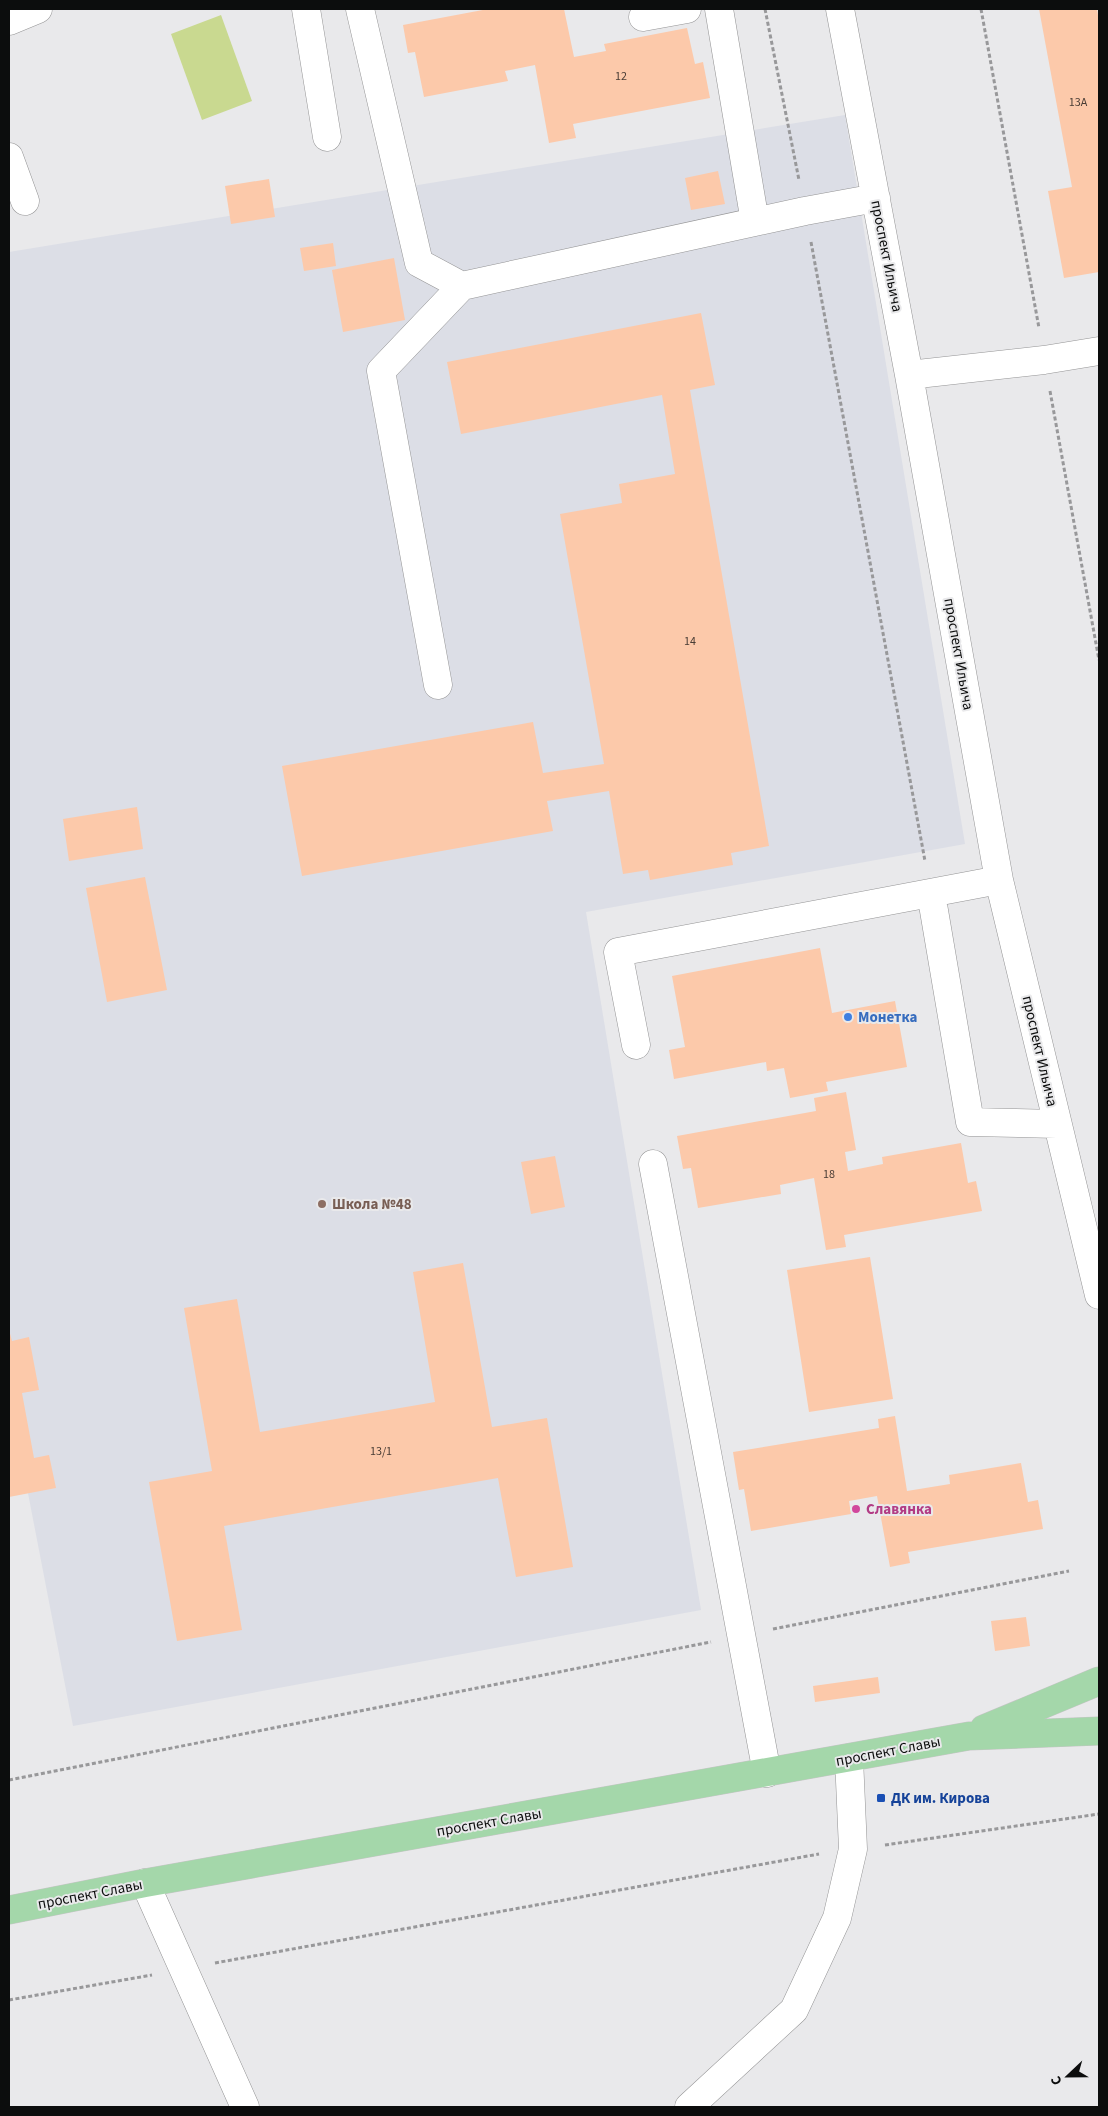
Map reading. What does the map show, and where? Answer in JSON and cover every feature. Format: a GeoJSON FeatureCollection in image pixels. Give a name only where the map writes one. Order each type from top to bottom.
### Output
{"type":"FeatureCollection","features":[{"type":"Feature","properties":{"kind":"main road","name":"проспект Славы"},"geometry":{"type":"LineString","coordinates":[[969,1736],[1099,1681]]}},
{"type":"Feature","properties":{"kind":"main road","name":"проспект Славы"},"geometry":{"type":"LineString","coordinates":[[9,1910],[145,1883],[969,1736],[1099,1731]]}},
{"type":"Feature","properties":{"kind":"street"},"geometry":{"type":"LineString","coordinates":[[9,21],[38,9]]}},
{"type":"Feature","properties":{"kind":"street"},"geometry":{"type":"LineString","coordinates":[[306,9],[327,137]]}},
{"type":"Feature","properties":{"kind":"street"},"geometry":{"type":"LineString","coordinates":[[360,9],[419,263],[462,286]]}},
{"type":"Feature","properties":{"kind":"street"},"geometry":{"type":"LineString","coordinates":[[643,17],[686,9]]}},
{"type":"Feature","properties":{"kind":"street"},"geometry":{"type":"LineString","coordinates":[[719,9],[755,222]]}},
{"type":"Feature","properties":{"kind":"street","name":"проспект Ильича"},"geometry":{"type":"LineString","coordinates":[[840,9],[909,375],[999,880],[1099,1295]]}},
{"type":"Feature","properties":{"kind":"street"},"geometry":{"type":"LineString","coordinates":[[9,156],[25,201]]}},
{"type":"Feature","properties":{"kind":"street"},"geometry":{"type":"LineString","coordinates":[[438,685],[381,371],[462,286],[805,211],[876,198]]}},
{"type":"Feature","properties":{"kind":"street"},"geometry":{"type":"LineString","coordinates":[[909,375],[1044,360],[1099,350]]}},
{"type":"Feature","properties":{"kind":"street"},"geometry":{"type":"LineString","coordinates":[[636,1045],[618,952],[999,880]]}},
{"type":"Feature","properties":{"kind":"street"},"geometry":{"type":"LineString","coordinates":[[931,893],[970,1122],[1058,1124]]}},
{"type":"Feature","properties":{"kind":"street"},"geometry":{"type":"LineString","coordinates":[[653,1164],[767,1773]]}},
{"type":"Feature","properties":{"kind":"street"},"geometry":{"type":"LineString","coordinates":[[689,2107],[794,2010],[837,1918],[853,1849],[849,1758]]}},
{"type":"Feature","properties":{"kind":"street"},"geometry":{"type":"LineString","coordinates":[[145,1883],[245,2107]]}},
{"type":"Feature","properties":{"kind":"path"},"geometry":{"type":"LineString","coordinates":[[765,9],[805,211],[931,893]]}},
{"type":"Feature","properties":{"kind":"path"},"geometry":{"type":"LineString","coordinates":[[9,1780],[1069,1571]]}},
{"type":"Feature","properties":{"kind":"path"},"geometry":{"type":"LineString","coordinates":[[9,2000],[853,1849],[1099,1814]]}},
{"type":"Feature","properties":{"kind":"shaded area"},"geometry":{"type":"Polygon","coordinates":[[[845,115],[965,844],[586,912],[701,1610],[73,1726],[9,1395],[9,252],[845,115]]]}},
{"type":"Feature","properties":{"kind":"green space"},"geometry":{"type":"Polygon","coordinates":[[[221,15],[252,101],[202,120],[171,34],[221,15]]]}},
{"type":"Feature","properties":{"kind":"building"},"geometry":{"type":"Polygon","coordinates":[[[488,9],[564,9],[574,57],[606,51],[604,44],[687,28],[695,64],[703,62],[710,98],[573,124],[576,138],[549,143],[535,65],[505,71],[508,81],[424,97],[415,52],[408,53],[403,25],[488,9]]]}},
{"type":"Feature","properties":{"kind":"building"},"geometry":{"type":"Polygon","coordinates":[[[1039,9],[1097,9],[1099,21],[1099,272],[1064,278],[1048,191],[1072,187],[1039,9]]]}},
{"type":"Feature","properties":{"kind":"building"},"geometry":{"type":"Polygon","coordinates":[[[718,171],[725,204],[691,210],[685,178],[718,171]]]}},
{"type":"Feature","properties":{"kind":"building"},"geometry":{"type":"Polygon","coordinates":[[[269,179],[275,217],[231,224],[225,186],[269,179]]]}},
{"type":"Feature","properties":{"kind":"building"},"geometry":{"type":"Polygon","coordinates":[[[333,243],[336,266],[304,271],[300,248],[333,243]]]}},
{"type":"Feature","properties":{"kind":"building"},"geometry":{"type":"Polygon","coordinates":[[[394,258],[405,320],[343,332],[332,270],[394,258]]]}},
{"type":"Feature","properties":{"kind":"building"},"geometry":{"type":"Polygon","coordinates":[[[701,313],[715,385],[690,390],[769,846],[731,853],[733,865],[650,880],[648,870],[623,874],[609,791],[547,801],[553,831],[302,876],[282,766],[533,722],[543,773],[604,764],[560,514],[622,503],[619,484],[675,474],[662,395],[461,434],[447,362],[701,313]]]}},
{"type":"Feature","properties":{"kind":"building"},"geometry":{"type":"Polygon","coordinates":[[[137,807],[143,849],[69,861],[63,819],[137,807]]]}},
{"type":"Feature","properties":{"kind":"building"},"geometry":{"type":"Polygon","coordinates":[[[145,877],[167,990],[107,1002],[86,888],[145,877]]]}},
{"type":"Feature","properties":{"kind":"building"},"geometry":{"type":"Polygon","coordinates":[[[820,948],[832,1013],[895,1001],[907,1067],[826,1082],[828,1091],[790,1098],[784,1068],[767,1071],[766,1062],[674,1079],[669,1050],[685,1047],[672,976],[820,948]]]}},
{"type":"Feature","properties":{"kind":"building"},"geometry":{"type":"Polygon","coordinates":[[[846,1092],[856,1150],[845,1152],[848,1171],[883,1164],[882,1157],[961,1143],[968,1183],[976,1181],[982,1211],[844,1235],[846,1247],[826,1250],[814,1178],[780,1185],[781,1194],[698,1208],[691,1168],[683,1169],[677,1136],[816,1111],[814,1098],[846,1092]]]}},
{"type":"Feature","properties":{"kind":"building"},"geometry":{"type":"Polygon","coordinates":[[[555,1156],[565,1207],[531,1214],[521,1162],[555,1156]]]}},
{"type":"Feature","properties":{"kind":"building"},"geometry":{"type":"Polygon","coordinates":[[[870,1257],[893,1399],[809,1412],[787,1270],[870,1257]]]}},
{"type":"Feature","properties":{"kind":"building"},"geometry":{"type":"Polygon","coordinates":[[[463,1263],[492,1427],[547,1418],[573,1567],[516,1577],[498,1478],[224,1526],[242,1630],[177,1641],[149,1482],[212,1471],[184,1308],[237,1299],[260,1432],[435,1402],[413,1272],[463,1263]]]}},
{"type":"Feature","properties":{"kind":"building"},"geometry":{"type":"Polygon","coordinates":[[[9,1330],[12,1341],[29,1337],[39,1390],[22,1393],[34,1458],[49,1455],[56,1488],[9,1497],[9,1330]]]}},
{"type":"Feature","properties":{"kind":"building"},"geometry":{"type":"Polygon","coordinates":[[[895,1416],[907,1491],[950,1484],[949,1475],[1021,1463],[1028,1502],[1038,1500],[1043,1529],[908,1552],[910,1563],[890,1567],[877,1496],[849,1501],[851,1514],[751,1531],[744,1489],[739,1490],[733,1452],[879,1428],[878,1419],[895,1416]]]}},
{"type":"Feature","properties":{"kind":"building"},"geometry":{"type":"Polygon","coordinates":[[[1026,1617],[1030,1646],[995,1651],[991,1621],[1026,1617]]]}},
{"type":"Feature","properties":{"kind":"building"},"geometry":{"type":"Polygon","coordinates":[[[878,1677],[880,1693],[815,1702],[813,1686],[878,1677]]]}},
{"type":"Feature","properties":{"kind":"place","name":"Монетка"},"geometry":{"type":"Point","coordinates":[848,1017]}},
{"type":"Feature","properties":{"kind":"place","name":"Школа №48"},"geometry":{"type":"Point","coordinates":[322,1204]}},
{"type":"Feature","properties":{"kind":"place","name":"Славянка"},"geometry":{"type":"Point","coordinates":[856,1509]}},
{"type":"Feature","properties":{"kind":"place","name":"ДК им. Кирова"},"geometry":{"type":"Point","coordinates":[881,1798]}}]}
